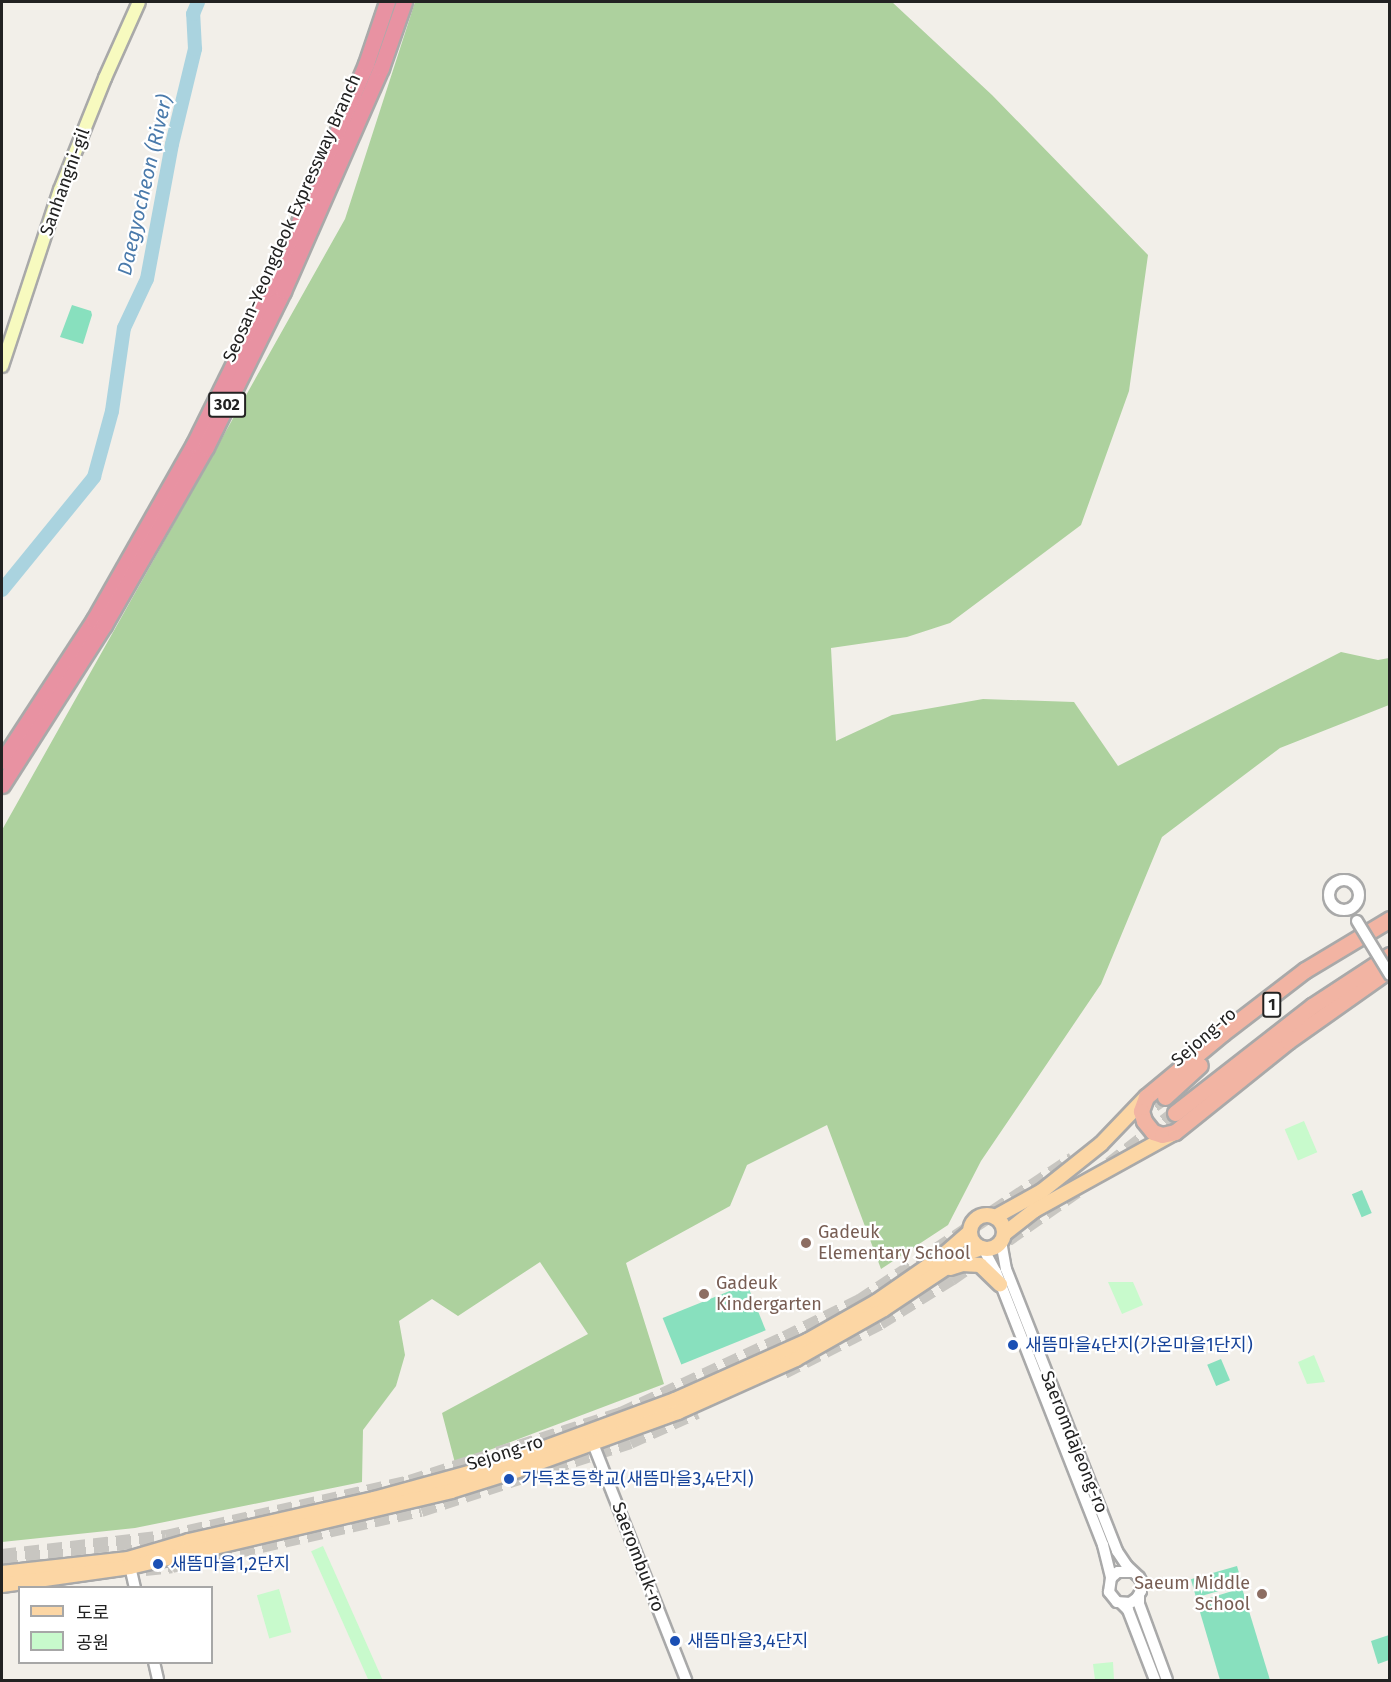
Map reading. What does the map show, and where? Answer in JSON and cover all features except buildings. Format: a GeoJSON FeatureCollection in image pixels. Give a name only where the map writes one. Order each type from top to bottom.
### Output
{"type":"FeatureCollection","features":[{"type":"Feature","properties":{"kind":"highway","name":"Seosan-Yeongdeok Expressway Branch"},"geometry":{"type":"LineString","coordinates":[[2,761],[94,620],[194,444],[271,288],[366,64],[387,2]]}},
{"type":"Feature","properties":{"kind":"highway","name":"Seosan-Yeongdeok Expressway Branch"},"geometry":{"type":"LineString","coordinates":[[2,785],[104,625],[206,447],[283,291],[381,68],[404,2]]}},
{"type":"Feature","properties":{"kind":"highway"},"geometry":{"type":"LineString","coordinates":[[1389,919],[1305,970],[1146,1097],[1141,1111],[1153,1132],[1162,1135],[1175,1132],[1288,1041],[1389,969]]}},
{"type":"Feature","properties":{"kind":"highway","name":"Sejong-ro"},"geometry":{"type":"LineString","coordinates":[[1165,1097],[1223,1043],[1296,986],[1363,942],[1389,928]]}},
{"type":"Feature","properties":{"kind":"highway","name":"1"},"geometry":{"type":"LineString","coordinates":[[1175,1113],[1312,1006],[1389,955]]}},
{"type":"Feature","properties":{"kind":"main road","name":"Sanhangni-gil"},"geometry":{"type":"LineString","coordinates":[[2,366],[60,190],[105,78],[139,2]]}},
{"type":"Feature","properties":{"kind":"main road"},"geometry":{"type":"LineString","coordinates":[[995,1217],[1041,1191],[1101,1144],[1146,1097]]}},
{"type":"Feature","properties":{"kind":"main road"},"geometry":{"type":"LineString","coordinates":[[1002,1237],[1002,1224],[995,1217],[987,1215],[977,1218],[970,1232],[975,1244],[982,1248],[995,1247],[1002,1237],[1035,1210],[1175,1132]]}},
{"type":"Feature","properties":{"kind":"main road","name":"Sejong-ro"},"geometry":{"type":"LineString","coordinates":[[591,1438],[807,1341],[876,1302],[941,1257],[970,1232]]}},
{"type":"Feature","properties":{"kind":"main road","name":"Sejong-ro"},"geometry":{"type":"LineString","coordinates":[[2,1585],[129,1563],[451,1491],[591,1438],[688,1408],[796,1359],[948,1268],[968,1253],[982,1248]]}},
{"type":"Feature","properties":{"kind":"main road"},"geometry":{"type":"LineString","coordinates":[[948,1268],[962,1264],[980,1265],[1000,1284]]}},
{"type":"Feature","properties":{"kind":"main road","name":"Sejong-ro"},"geometry":{"type":"LineString","coordinates":[[2,1573],[129,1563]]}},
{"type":"Feature","properties":{"kind":"street"},"geometry":{"type":"LineString","coordinates":[[1351,909],[1389,975]]}},
{"type":"Feature","properties":{"kind":"street","name":"Saeromdajeong-ro"},"geometry":{"type":"LineString","coordinates":[[1002,1237],[1006,1269],[1117,1551],[1132,1572]]}},
{"type":"Feature","properties":{"kind":"street","name":"Saeromdajeong-ro"},"geometry":{"type":"LineString","coordinates":[[982,1248],[1000,1284],[1103,1545],[1111,1578]]}},
{"type":"Feature","properties":{"kind":"street","name":"Saerombuk-ro"},"geometry":{"type":"LineString","coordinates":[[591,1438],[686,1680]]}},
{"type":"Feature","properties":{"kind":"street"},"geometry":{"type":"LineString","coordinates":[[129,1563],[135,1586]]}},
{"type":"Feature","properties":{"kind":"street"},"geometry":{"type":"LineString","coordinates":[[1155,1680],[1131,1618],[1121,1603],[1109,1592],[1111,1578],[1122,1570],[1132,1572],[1141,1581],[1139,1604],[1167,1680]]}},
{"type":"Feature","properties":{"kind":"street"},"geometry":{"type":"LineString","coordinates":[[1121,1603],[1130,1603],[1139,1596]]}},
{"type":"Feature","properties":{"kind":"street"},"geometry":{"type":"LineString","coordinates":[[154,1664],[158,1680]]}},
{"type":"Feature","properties":{"kind":"green space"},"geometry":{"type":"Polygon","coordinates":[[[415,2],[892,2],[992,95],[1148,255],[1129,391],[1081,525],[950,623],[907,637],[831,648],[836,741],[892,715],[983,699],[1074,702],[1118,766],[1341,652],[1378,660],[1389,658],[1389,705],[1280,748],[1162,837],[1101,984],[981,1161],[948,1225],[881,1269],[827,1125],[747,1165],[730,1206],[626,1263],[664,1384],[455,1463],[442,1413],[588,1334],[540,1262],[458,1316],[432,1299],[399,1321],[405,1355],[396,1386],[363,1430],[362,1482],[135,1528],[2,1542],[2,830],[345,219],[415,2]]]}},
{"type":"Feature","properties":{"kind":"green space"},"geometry":{"type":"Polygon","coordinates":[[[72,305],[91,311],[92,315],[83,344],[60,337],[72,305]]]}},
{"type":"Feature","properties":{"kind":"green space"},"geometry":{"type":"Polygon","coordinates":[[[1304,1121],[1317,1152],[1298,1161],[1285,1129],[1304,1121]]]}},
{"type":"Feature","properties":{"kind":"green space"},"geometry":{"type":"Polygon","coordinates":[[[1362,1190],[1372,1213],[1362,1217],[1352,1194],[1362,1190]]]}},
{"type":"Feature","properties":{"kind":"green space"},"geometry":{"type":"Polygon","coordinates":[[[1108,1282],[1133,1282],[1143,1305],[1122,1314],[1108,1282]]]}},
{"type":"Feature","properties":{"kind":"green space"},"geometry":{"type":"Polygon","coordinates":[[[747,1284],[766,1330],[681,1364],[663,1318],[747,1284]]]}},
{"type":"Feature","properties":{"kind":"green space"},"geometry":{"type":"Polygon","coordinates":[[[1314,1355],[1325,1382],[1307,1384],[1298,1362],[1314,1355]]]}},
{"type":"Feature","properties":{"kind":"green space"},"geometry":{"type":"Polygon","coordinates":[[[1221,1359],[1230,1380],[1216,1386],[1207,1365],[1221,1359]]]}},
{"type":"Feature","properties":{"kind":"green space"},"geometry":{"type":"Polygon","coordinates":[[[323,1546],[383,1680],[368,1680],[311,1551],[323,1546]]]}},
{"type":"Feature","properties":{"kind":"green space"},"geometry":{"type":"Polygon","coordinates":[[[1237,1566],[1242,1584],[1196,1597],[1191,1579],[1237,1566]]]}},
{"type":"Feature","properties":{"kind":"green space"},"geometry":{"type":"Polygon","coordinates":[[[1242,1588],[1270,1680],[1220,1680],[1197,1602],[1242,1588]]]}},
{"type":"Feature","properties":{"kind":"green space"},"geometry":{"type":"Polygon","coordinates":[[[279,1589],[291,1632],[269,1639],[257,1595],[279,1589]]]}},
{"type":"Feature","properties":{"kind":"green space"},"geometry":{"type":"Polygon","coordinates":[[[1389,1635],[1389,1660],[1378,1664],[1371,1641],[1389,1635]]]}},
{"type":"Feature","properties":{"kind":"green space"},"geometry":{"type":"Polygon","coordinates":[[[1113,1662],[1114,1680],[1095,1680],[1093,1664],[1113,1662]]]}},
{"type":"Feature","properties":{"kind":"waterway","name":"Daegyocheon (River)"},"geometry":{"type":"LineString","coordinates":[[2,590],[94,477],[112,411],[124,328],[147,279],[172,144],[195,49],[193,14],[198,2]]}},
{"type":"Feature","properties":{"kind":"tunnel"},"geometry":{"type":"LineString","coordinates":[[1135,1117],[1165,1097]]}},
{"type":"Feature","properties":{"kind":"tunnel"},"geometry":{"type":"LineString","coordinates":[[1110,1164],[1175,1113]]}},
{"type":"Feature","properties":{"kind":"tunnel"},"geometry":{"type":"LineString","coordinates":[[2,1556],[166,1537],[410,1482],[621,1414],[860,1301],[1073,1159]]}},
{"type":"Feature","properties":{"kind":"tunnel"},"geometry":{"type":"LineString","coordinates":[[784,1371],[880,1322],[951,1278],[1077,1190]]}},
{"type":"Feature","properties":{"kind":"tunnel"},"geometry":{"type":"LineString","coordinates":[[145,1568],[172,1565],[421,1509],[630,1441],[697,1411]]}},
{"type":"Feature","properties":{"kind":"place","name":"Gadeuk Elementary School"},"geometry":{"type":"Point","coordinates":[806,1243]}},
{"type":"Feature","properties":{"kind":"place","name":"Gadeuk Kindergarten"},"geometry":{"type":"Point","coordinates":[704,1294]}},
{"type":"Feature","properties":{"kind":"place","name":"새뜸마을4단지(가온마을1단지)"},"geometry":{"type":"Point","coordinates":[1013,1345]}},
{"type":"Feature","properties":{"kind":"place","name":"가득초등학교(새뜸마을3,4단지)"},"geometry":{"type":"Point","coordinates":[509,1479]}},
{"type":"Feature","properties":{"kind":"place","name":"새뜸마을1,2단지"},"geometry":{"type":"Point","coordinates":[158,1564]}},
{"type":"Feature","properties":{"kind":"place","name":"Saeum Middle School"},"geometry":{"type":"Point","coordinates":[1262,1594]}},
{"type":"Feature","properties":{"kind":"place","name":"새뜸마을3,4단지"},"geometry":{"type":"Point","coordinates":[675,1641]}}]}
